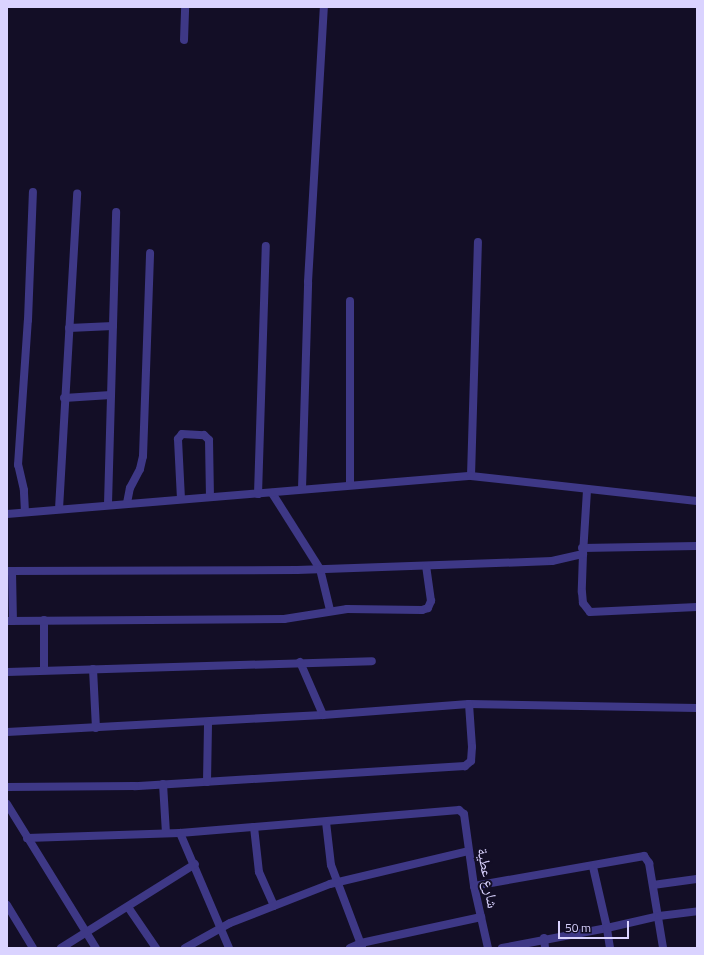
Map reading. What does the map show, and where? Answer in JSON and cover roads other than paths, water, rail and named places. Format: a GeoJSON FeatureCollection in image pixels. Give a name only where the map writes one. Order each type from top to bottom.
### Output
{"type":"FeatureCollection","features":[{"type":"Feature","properties":{"kind":"street"},"geometry":{"type":"LineString","coordinates":[[184,40],[185,7]]}},
{"type":"Feature","properties":{"kind":"street"},"geometry":{"type":"LineString","coordinates":[[302,489],[308,282],[324,7]]}},
{"type":"Feature","properties":{"kind":"street"},"geometry":{"type":"LineString","coordinates":[[25,512],[24,490],[18,465],[28,328],[33,192]]}},
{"type":"Feature","properties":{"kind":"street"},"geometry":{"type":"LineString","coordinates":[[59,509],[64,398],[77,194]]}},
{"type":"Feature","properties":{"kind":"street"},"geometry":{"type":"LineString","coordinates":[[108,504],[116,212]]}},
{"type":"Feature","properties":{"kind":"street"},"geometry":{"type":"LineString","coordinates":[[471,476],[478,242]]}},
{"type":"Feature","properties":{"kind":"street"},"geometry":{"type":"LineString","coordinates":[[258,494],[266,246]]}},
{"type":"Feature","properties":{"kind":"street"},"geometry":{"type":"LineString","coordinates":[[128,503],[130,488],[142,462],[150,253]]}},
{"type":"Feature","properties":{"kind":"street"},"geometry":{"type":"LineString","coordinates":[[350,302],[350,484]]}},
{"type":"Feature","properties":{"kind":"street"},"geometry":{"type":"LineString","coordinates":[[69,328],[113,326]]}},
{"type":"Feature","properties":{"kind":"street"},"geometry":{"type":"LineString","coordinates":[[64,398],[111,395]]}},
{"type":"Feature","properties":{"kind":"street"},"geometry":{"type":"LineString","coordinates":[[181,499],[178,439],[182,434],[204,435],[209,440],[210,497]]}},
{"type":"Feature","properties":{"kind":"street"},"geometry":{"type":"LineString","coordinates":[[7,514],[108,504],[258,494],[350,484],[471,476],[697,501]]}},
{"type":"Feature","properties":{"kind":"street"},"geometry":{"type":"LineString","coordinates":[[587,490],[582,551],[582,592],[584,603],[590,612],[697,607]]}},
{"type":"Feature","properties":{"kind":"street"},"geometry":{"type":"LineString","coordinates":[[272,492],[320,569],[330,610]]}},
{"type":"Feature","properties":{"kind":"street"},"geometry":{"type":"LineString","coordinates":[[426,566],[431,594],[428,608],[330,610],[284,619],[10,621],[10,571],[320,569],[426,566],[552,561],[582,551],[697,546]]}},
{"type":"Feature","properties":{"kind":"street"},"geometry":{"type":"LineString","coordinates":[[44,620],[44,670]]}},
{"type":"Feature","properties":{"kind":"street"},"geometry":{"type":"LineString","coordinates":[[7,672],[372,661]]}},
{"type":"Feature","properties":{"kind":"street"},"geometry":{"type":"LineString","coordinates":[[300,662],[323,715]]}},
{"type":"Feature","properties":{"kind":"street"},"geometry":{"type":"LineString","coordinates":[[93,669],[96,728]]}},
{"type":"Feature","properties":{"kind":"street"},"geometry":{"type":"LineString","coordinates":[[7,786],[163,784],[465,766],[471,761],[472,747],[469,704]]}},
{"type":"Feature","properties":{"kind":"street"},"geometry":{"type":"LineString","coordinates":[[7,732],[208,722],[469,704],[697,708]]}},
{"type":"Feature","properties":{"kind":"street"},"geometry":{"type":"LineString","coordinates":[[207,782],[208,722]]}},
{"type":"Feature","properties":{"kind":"street"},"geometry":{"type":"LineString","coordinates":[[163,784],[166,833]]}},
{"type":"Feature","properties":{"kind":"street"},"geometry":{"type":"LineString","coordinates":[[7,804],[96,948]]}},
{"type":"Feature","properties":{"kind":"street","name":"شارع عطية"},"geometry":{"type":"LineString","coordinates":[[326,822],[456,810],[463,812],[474,886],[488,948]]}},
{"type":"Feature","properties":{"kind":"street"},"geometry":{"type":"LineString","coordinates":[[27,838],[180,833],[326,822],[328,851],[338,883],[362,945]]}},
{"type":"Feature","properties":{"kind":"street"},"geometry":{"type":"LineString","coordinates":[[254,827],[259,872],[274,906]]}},
{"type":"Feature","properties":{"kind":"street"},"geometry":{"type":"LineString","coordinates":[[180,833],[195,864],[229,948]]}},
{"type":"Feature","properties":{"kind":"street"},"geometry":{"type":"LineString","coordinates":[[185,948],[221,927],[338,883],[468,851]]}},
{"type":"Feature","properties":{"kind":"street"},"geometry":{"type":"LineString","coordinates":[[474,886],[644,856],[650,863],[659,916],[662,948]]}},
{"type":"Feature","properties":{"kind":"street"},"geometry":{"type":"LineString","coordinates":[[61,948],[86,934],[195,864]]}},
{"type":"Feature","properties":{"kind":"street"},"geometry":{"type":"LineString","coordinates":[[593,866],[610,948]]}},
{"type":"Feature","properties":{"kind":"street"},"geometry":{"type":"LineString","coordinates":[[654,885],[697,879]]}},
{"type":"Feature","properties":{"kind":"street"},"geometry":{"type":"LineString","coordinates":[[7,905],[32,948]]}},
{"type":"Feature","properties":{"kind":"street"},"geometry":{"type":"LineString","coordinates":[[128,907],[156,948]]}},
{"type":"Feature","properties":{"kind":"street"},"geometry":{"type":"LineString","coordinates":[[502,948],[544,938],[607,928],[659,916],[697,911]]}},
{"type":"Feature","properties":{"kind":"street"},"geometry":{"type":"LineString","coordinates":[[350,948],[481,917]]}},
{"type":"Feature","properties":{"kind":"street"},"geometry":{"type":"LineString","coordinates":[[544,938],[545,948]]}}]}
